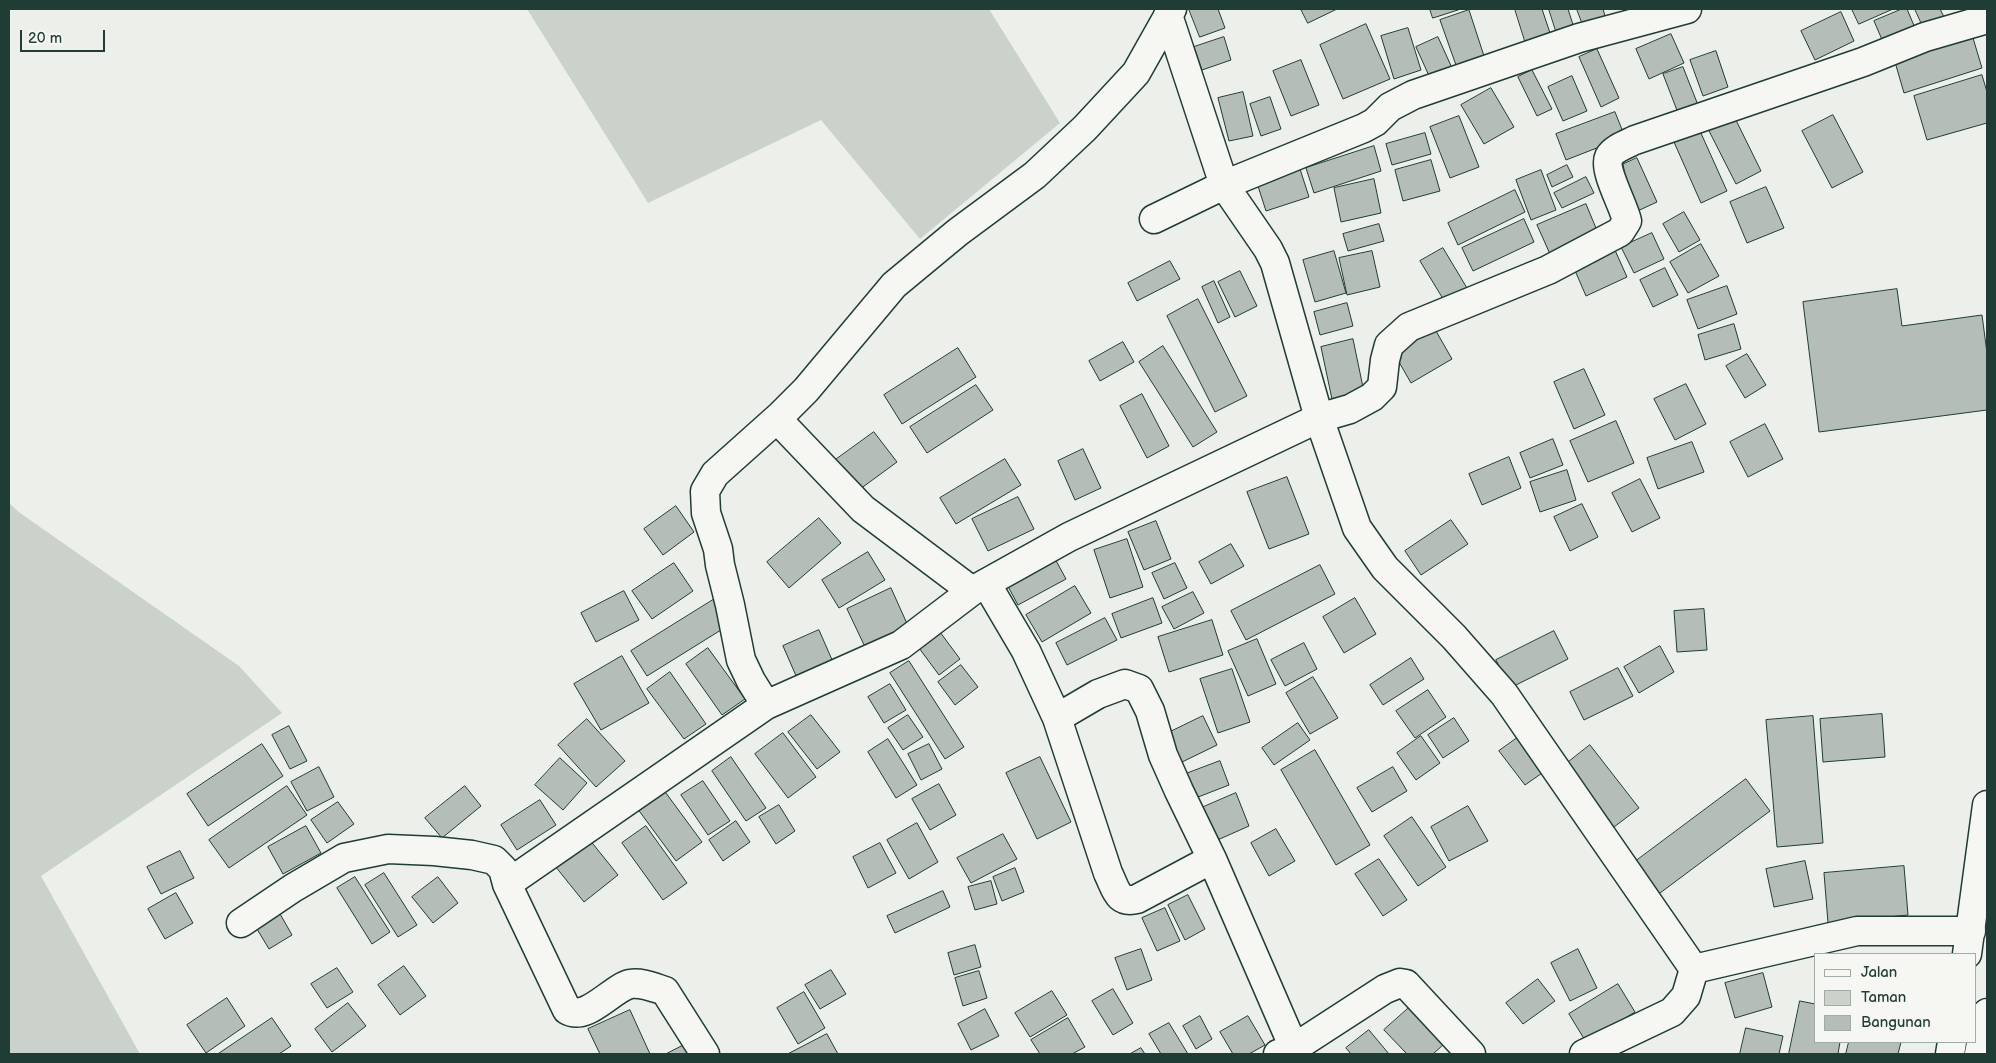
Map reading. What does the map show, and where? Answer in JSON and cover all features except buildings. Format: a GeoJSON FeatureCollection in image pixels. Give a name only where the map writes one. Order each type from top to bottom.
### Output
{"type":"FeatureCollection","features":[{"type":"Feature","properties":{"kind":"main road"},"geometry":{"type":"LineString","coordinates":[[1154,219],[1224,185],[1364,128],[1375,122],[1390,107],[1413,95],[1579,38],[1687,9]]}},
{"type":"Feature","properties":{"kind":"main road"},"geometry":{"type":"LineString","coordinates":[[1170,12],[1224,185],[1268,249],[1275,263],[1319,418],[1357,528],[1384,568],[1454,637],[1504,694],[1694,969]]}},
{"type":"Feature","properties":{"kind":"main road"},"geometry":{"type":"LineString","coordinates":[[766,705],[741,660],[718,549],[706,513],[705,491],[715,474],[777,419],[806,390],[894,285],[958,232],[1035,175],[1085,128],[1136,73],[1170,12]]}},
{"type":"Feature","properties":{"kind":"main road"},"geometry":{"type":"LineString","coordinates":[[507,884],[766,705],[901,645],[979,587],[1069,537],[1319,418],[1350,409],[1372,397],[1382,387],[1389,345],[1409,327],[1548,270],[1620,232],[1627,221],[1607,167],[1609,157],[1615,151],[1635,140],[1863,62],[1925,37],[1987,18]]}},
{"type":"Feature","properties":{"kind":"main road"},"geometry":{"type":"LineString","coordinates":[[777,419],[863,509],[979,587],[1026,652],[1057,718],[1108,873],[1120,896],[1129,901],[1137,899],[1212,859]]}},
{"type":"Feature","properties":{"kind":"main road"},"geometry":{"type":"LineString","coordinates":[[1057,718],[1098,694],[1125,684],[1139,689],[1150,711],[1167,764],[1212,859],[1286,1051],[1385,989],[1400,983],[1406,984],[1471,1054]]}},
{"type":"Feature","properties":{"kind":"main road"},"geometry":{"type":"LineString","coordinates":[[1694,969],[1857,931],[1969,943],[1987,805]]}},
{"type":"Feature","properties":{"kind":"main road"},"geometry":{"type":"LineString","coordinates":[[241,924],[293,888],[344,858],[388,849],[434,851],[472,855],[494,860],[504,869],[507,884],[567,1010],[575,1013],[587,1010],[628,984],[643,985],[666,991],[705,1054]]}},
{"type":"Feature","properties":{"kind":"main road"},"geometry":{"type":"LineString","coordinates":[[1584,1054],[1672,1012],[1686,996],[1694,969]]}},
{"type":"Feature","properties":{"kind":"main road"},"geometry":{"type":"LineString","coordinates":[[1978,1054],[1987,1013]]}},
{"type":"Feature","properties":{"kind":"green space"},"geometry":{"type":"Polygon","coordinates":[[[527,9],[989,9],[1060,123],[920,239],[821,120],[648,203],[527,9]]]}},
{"type":"Feature","properties":{"kind":"green space"},"geometry":{"type":"Polygon","coordinates":[[[9,503],[20,513],[239,666],[282,713],[41,876],[140,1054],[9,1054],[9,503]]]}}]}
